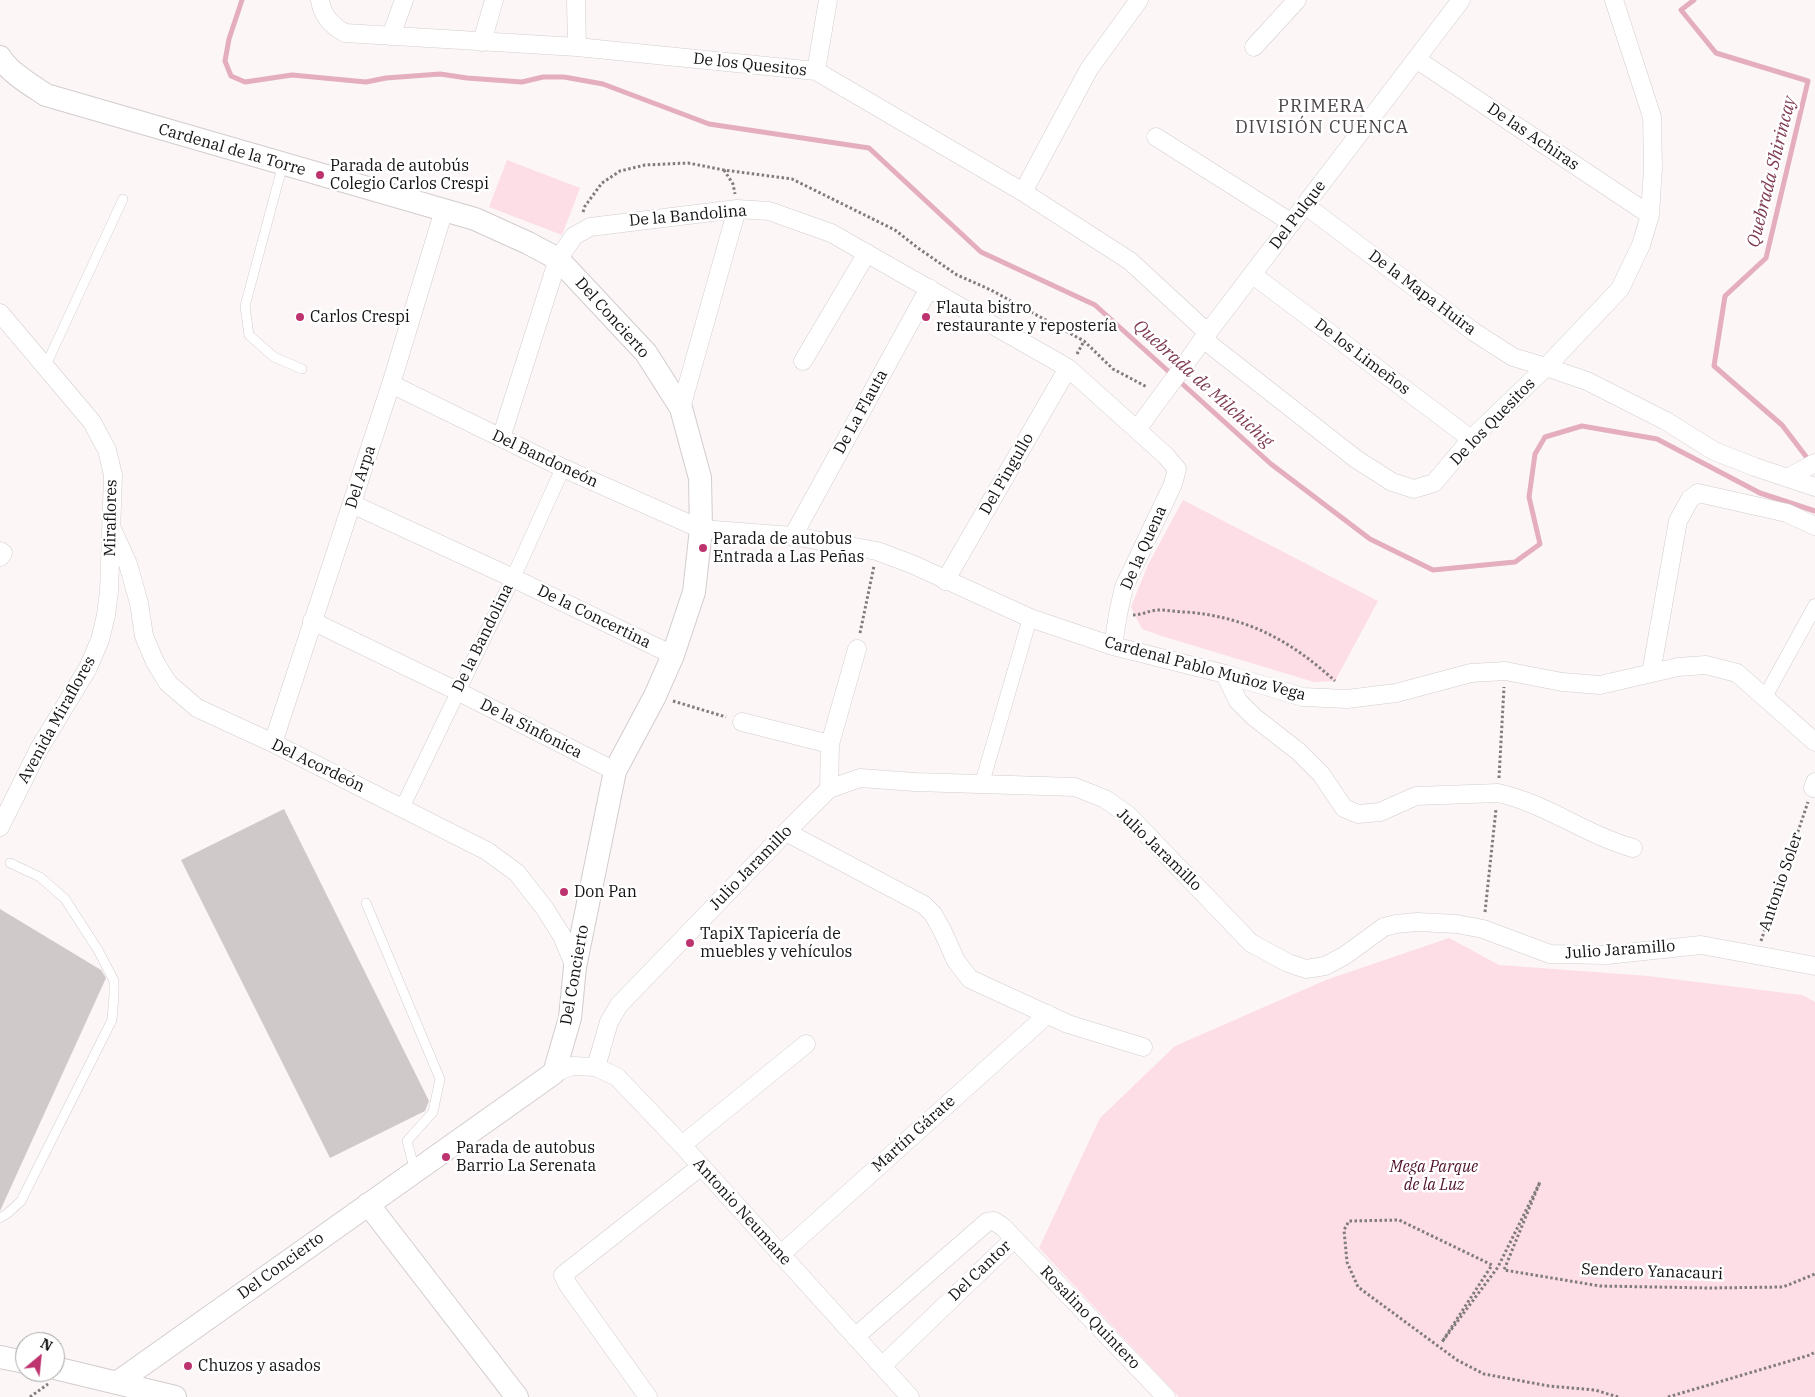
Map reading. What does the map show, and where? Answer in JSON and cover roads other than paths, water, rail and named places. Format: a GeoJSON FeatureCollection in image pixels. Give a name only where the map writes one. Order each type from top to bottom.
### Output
{"type":"FeatureCollection","features":[{"type":"Feature","properties":{"kind":"street","name":"De los Quesitos"},"geometry":{"type":"LineString","coordinates":[[320,0],[321,10],[335,27],[345,33],[576,47],[816,72],[1023,192],[1130,261],[1205,336],[1356,459],[1392,482],[1414,489],[1434,482],[1471,439],[1546,367],[1587,381],[1666,421],[1714,451],[1812,486]]}},
{"type":"Feature","properties":{"kind":"street"},"geometry":{"type":"LineString","coordinates":[[391,36],[404,0]]}},
{"type":"Feature","properties":{"kind":"street"},"geometry":{"type":"LineString","coordinates":[[482,42],[494,0]]}},
{"type":"Feature","properties":{"kind":"street"},"geometry":{"type":"LineString","coordinates":[[576,0],[576,47]]}},
{"type":"Feature","properties":{"kind":"street"},"geometry":{"type":"LineString","coordinates":[[816,72],[828,0]]}},
{"type":"Feature","properties":{"kind":"street"},"geometry":{"type":"LineString","coordinates":[[1023,192],[1089,69],[1139,0]]}},
{"type":"Feature","properties":{"kind":"street"},"geometry":{"type":"LineString","coordinates":[[1254,47],[1297,0]]}},
{"type":"Feature","properties":{"kind":"street","name":"Del Pulque"},"geometry":{"type":"LineString","coordinates":[[1137,430],[1205,336],[1461,0]]}},
{"type":"Feature","properties":{"kind":"street"},"geometry":{"type":"LineString","coordinates":[[1546,367],[1620,289],[1642,245],[1650,216],[1652,117],[1614,0]]}},
{"type":"Feature","properties":{"kind":"street","name":"Cardenal de la Torre"},"geometry":{"type":"LineString","coordinates":[[0,57],[3,62],[28,83],[46,95],[482,222],[558,259]]}},
{"type":"Feature","properties":{"kind":"street","name":"De las Achiras"},"geometry":{"type":"LineString","coordinates":[[1416,59],[1650,216]]}},
{"type":"Feature","properties":{"kind":"street"},"geometry":{"type":"LineString","coordinates":[[1156,137],[1292,223]]}},
{"type":"Feature","properties":{"kind":"street","name":"De la Mapa Huira"},"geometry":{"type":"LineString","coordinates":[[1305,205],[1474,332],[1513,356],[1546,367]]}},
{"type":"Feature","properties":{"kind":"street"},"geometry":{"type":"LineString","coordinates":[[681,408],[736,209]]}},
{"type":"Feature","properties":{"kind":"street","name":"De la Bandolina"},"geometry":{"type":"LineString","coordinates":[[502,438],[558,259],[574,236],[590,227],[736,209],[769,211],[831,233],[929,288],[1068,368],[1166,456]]}},
{"type":"Feature","properties":{"kind":"street","name":"Del Arpa"},"geometry":{"type":"LineString","coordinates":[[273,743],[391,384],[444,210]]}},
{"type":"Feature","properties":{"kind":"street"},"geometry":{"type":"LineString","coordinates":[[803,361],[867,254]]}},
{"type":"Feature","properties":{"kind":"street","name":"Del Concierto"},"geometry":{"type":"LineString","coordinates":[[118,1382],[554,1073],[570,1018],[575,967],[615,771],[655,696],[673,655],[694,592],[701,529],[700,478],[681,408],[646,353],[558,259]]}},
{"type":"Feature","properties":{"kind":"street","name":"De los Limeños"},"geometry":{"type":"LineString","coordinates":[[1253,275],[1471,439]]}},
{"type":"Feature","properties":{"kind":"street","name":"De La Flauta"},"geometry":{"type":"LineString","coordinates":[[793,536],[929,288]]}},
{"type":"Feature","properties":{"kind":"street","name":"Miraflores"},"geometry":{"type":"LineString","coordinates":[[0,313],[46,365],[60,385],[92,422],[107,450],[113,475],[112,528],[106,615],[100,640]]}},
{"type":"Feature","properties":{"kind":"street","name":"Del Pingullo"},"geometry":{"type":"LineString","coordinates":[[945,581],[1068,368]]}},
{"type":"Feature","properties":{"kind":"street","name":"Del Bandoneón"},"geometry":{"type":"LineString","coordinates":[[391,384],[563,468],[701,529]]}},
{"type":"Feature","properties":{"kind":"street","name":"De la Quena"},"geometry":{"type":"LineString","coordinates":[[1113,646],[1124,587],[1173,484],[1177,469],[1166,456]]}},
{"type":"Feature","properties":{"kind":"street"},"geometry":{"type":"LineString","coordinates":[[1787,478],[1815,463]]}},
{"type":"Feature","properties":{"kind":"street","name":"De la Bandolina"},"geometry":{"type":"LineString","coordinates":[[402,808],[513,578],[563,468]]}},
{"type":"Feature","properties":{"kind":"street"},"geometry":{"type":"LineString","coordinates":[[1651,673],[1678,521],[1690,499],[1698,493],[1787,513],[1815,526]]}},
{"type":"Feature","properties":{"kind":"street","name":"De la Concertina"},"geometry":{"type":"LineString","coordinates":[[352,504],[513,578],[673,655]]}},
{"type":"Feature","properties":{"kind":"street","name":"Del Acordeón"},"geometry":{"type":"LineString","coordinates":[[112,528],[128,564],[140,603],[144,636],[155,662],[168,683],[197,708],[273,743],[487,851],[517,873],[545,909],[562,936],[575,967]]}},
{"type":"Feature","properties":{"kind":"street","name":"Cardenal Pablo Muñoz Vega"},"geometry":{"type":"LineString","coordinates":[[701,529],[793,536],[877,550],[1030,618],[1113,646],[1225,674],[1303,697],[1347,698],[1396,693],[1471,673],[1505,671],[1562,682],[1600,685],[1678,667],[1706,665],[1738,673],[1815,742]]}},
{"type":"Feature","properties":{"kind":"street"},"geometry":{"type":"LineString","coordinates":[[1765,697],[1815,606]]}},
{"type":"Feature","properties":{"kind":"street"},"geometry":{"type":"LineString","coordinates":[[982,783],[1030,618]]}},
{"type":"Feature","properties":{"kind":"street","name":"De la Sinfonica"},"geometry":{"type":"LineString","coordinates":[[312,621],[457,691],[615,771]]}},
{"type":"Feature","properties":{"kind":"street","name":"Avenida Miraflores"},"geometry":{"type":"LineString","coordinates":[[1,823],[39,749],[88,668],[100,640]]}},
{"type":"Feature","properties":{"kind":"street"},"geometry":{"type":"LineString","coordinates":[[829,790],[830,744],[857,649]]}},
{"type":"Feature","properties":{"kind":"street"},"geometry":{"type":"LineString","coordinates":[[1225,674],[1238,701],[1254,717],[1299,752],[1321,774],[1344,808],[1358,814],[1380,812],[1416,796],[1498,793],[1555,814],[1610,842],[1633,848]]}},
{"type":"Feature","properties":{"kind":"street"},"geometry":{"type":"LineString","coordinates":[[742,722],[830,744]]}},
{"type":"Feature","properties":{"kind":"street","name":"Julio Jaramillo"},"geometry":{"type":"LineString","coordinates":[[596,1067],[609,1022],[619,1005],[829,790],[860,778],[915,782],[1074,787],[1105,799],[1128,815],[1252,944],[1288,963],[1306,969],[1325,966],[1344,956],[1384,927],[1417,922],[1458,924],[1483,929],[1550,954],[1607,955],[1701,945],[1815,966]]}},
{"type":"Feature","properties":{"kind":"street"},"geometry":{"type":"LineString","coordinates":[[786,832],[924,905],[933,914],[956,961],[970,979],[1068,1024],[1143,1047]]}},
{"type":"Feature","properties":{"kind":"street","name":"Martín Gárate"},"geometry":{"type":"LineString","coordinates":[[780,1255],[1048,1014]]}},
{"type":"Feature","properties":{"kind":"street"},"geometry":{"type":"LineString","coordinates":[[682,1145],[806,1044]]}},
{"type":"Feature","properties":{"kind":"street","name":"Antonio Neumane"},"geometry":{"type":"LineString","coordinates":[[554,1073],[572,1066],[596,1067],[617,1077],[682,1145],[910,1397]]}},
{"type":"Feature","properties":{"kind":"street"},"geometry":{"type":"LineString","coordinates":[[648,1397],[563,1276],[700,1167]]}},
{"type":"Feature","properties":{"kind":"street"},"geometry":{"type":"LineString","coordinates":[[368,1204],[517,1397]]}},
{"type":"Feature","properties":{"kind":"street","name":"Del Cantor"},"geometry":{"type":"LineString","coordinates":[[855,1337],[987,1222],[994,1220],[999,1223],[1014,1239],[882,1366]]}},
{"type":"Feature","properties":{"kind":"street","name":"Rosalino Quintero"},"geometry":{"type":"LineString","coordinates":[[1014,1239],[1166,1397]]}},
{"type":"Feature","properties":{"kind":"street"},"geometry":{"type":"LineString","coordinates":[[0,1357],[15,1360]]}},
{"type":"Feature","properties":{"kind":"street"},"geometry":{"type":"LineString","coordinates":[[65,1370],[176,1397]]}},
{"type":"Feature","properties":{"kind":"lane"},"geometry":{"type":"LineString","coordinates":[[283,164],[244,306],[248,335],[274,357],[302,368]]}},
{"type":"Feature","properties":{"kind":"lane"},"geometry":{"type":"LineString","coordinates":[[46,365],[123,198]]}},
{"type":"Feature","properties":{"kind":"lane"},"geometry":{"type":"LineString","coordinates":[[0,1218],[21,1201],[112,1020],[114,995],[114,981],[98,950],[65,899],[40,877],[10,863]]}},
{"type":"Feature","properties":{"kind":"lane"},"geometry":{"type":"LineString","coordinates":[[366,903],[440,1079],[433,1112],[407,1141],[415,1171]]}},
{"type":"Feature","properties":{"kind":"waterway","name":"Quebrada de Milchichig"},"geometry":{"type":"LineString","coordinates":[[242,0],[229,39],[225,61],[231,76],[245,82],[292,75],[366,82],[386,78],[440,74],[522,82],[543,77],[564,77],[603,84],[709,124],[869,148],[981,252],[1095,305],[1271,464],[1370,539],[1433,570],[1515,562],[1540,544],[1529,497],[1535,454],[1545,437],[1582,426],[1657,439],[1760,493],[1815,511]]}},
{"type":"Feature","properties":{"kind":"waterway","name":"Quebrada Shirincay"},"geometry":{"type":"LineString","coordinates":[[1694,0],[1681,10],[1716,53],[1808,81],[1766,258],[1725,296],[1714,366],[1782,425],[1811,463]]}},
{"type":"Feature","properties":{"kind":"place","name":"Parada de autobús Colegio Carlos Crespi"},"geometry":{"type":"Point","coordinates":[320,175]}},
{"type":"Feature","properties":{"kind":"place","name":"Carlos Crespi"},"geometry":{"type":"Point","coordinates":[300,317]}},
{"type":"Feature","properties":{"kind":"place","name":"Flauta bistro restaurante y repostería"},"geometry":{"type":"Point","coordinates":[926,317]}},
{"type":"Feature","properties":{"kind":"place","name":"Parada de autobus Entrada a Las Peñas"},"geometry":{"type":"Point","coordinates":[703,548]}},
{"type":"Feature","properties":{"kind":"place","name":"Don Pan"},"geometry":{"type":"Point","coordinates":[564,892]}},
{"type":"Feature","properties":{"kind":"place","name":"TapiX Tapicería de muebles y vehículos"},"geometry":{"type":"Point","coordinates":[690,943]}},
{"type":"Feature","properties":{"kind":"place","name":"Parada de autobus Barrio La Serenata"},"geometry":{"type":"Point","coordinates":[446,1157]}},
{"type":"Feature","properties":{"kind":"place","name":"Chuzos y asados"},"geometry":{"type":"Point","coordinates":[188,1366]}},
{"type":"Feature","properties":{"kind":"district","name":"PRIMERA DIVISIÓN CUENCA"},"geometry":{"type":"Point","coordinates":[1322,117]}},
{"type":"Feature","properties":{"kind":"park label","name":"Mega Parque de la Luz"},"geometry":{"type":"Point","coordinates":[1434,1176]}}]}
